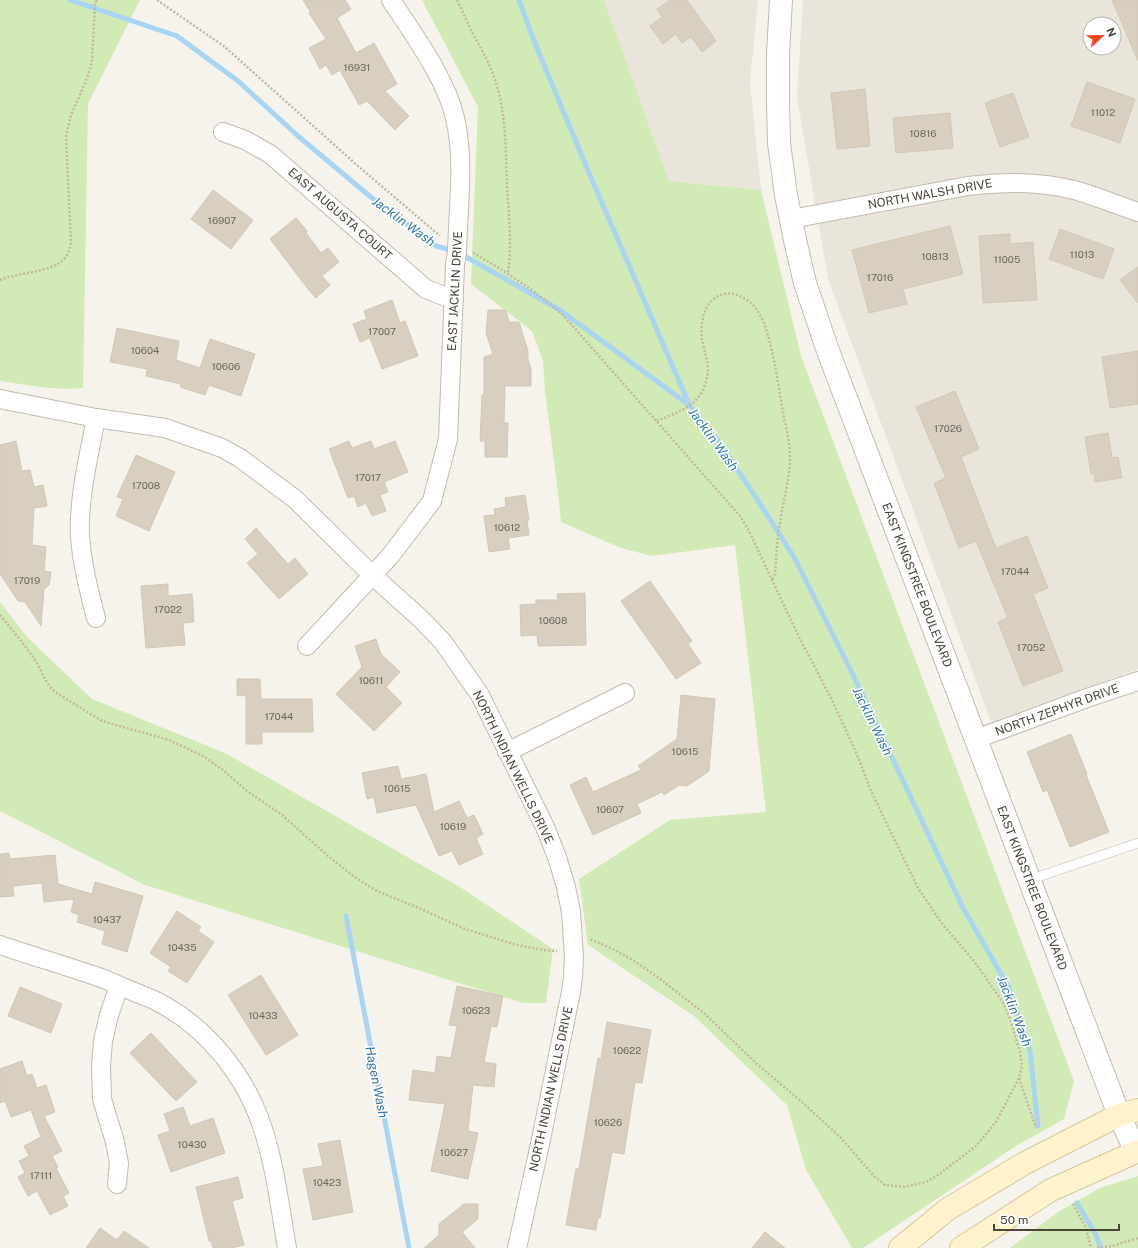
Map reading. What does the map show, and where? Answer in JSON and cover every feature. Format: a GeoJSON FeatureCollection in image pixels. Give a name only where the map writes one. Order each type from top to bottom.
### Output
{"type":"FeatureCollection","features":[{"type":"Feature","properties":{"kind":"main road"},"geometry":{"type":"LineString","coordinates":[[900,1248],[948,1209],[1025,1163],[1128,1112]]}},
{"type":"Feature","properties":{"kind":"main road"},"geometry":{"type":"LineString","coordinates":[[961,1248],[1051,1190],[1137,1152]]}},
{"type":"Feature","properties":{"kind":"street","name":"EAST JACKLIN DRIVE"},"geometry":{"type":"LineString","coordinates":[[307,646],[391,556],[432,501],[448,439],[460,179],[460,147],[455,117],[445,89],[429,58],[391,0]]}},
{"type":"Feature","properties":{"kind":"street","name":"EAST KINGSTREE BOULEVARD"},"geometry":{"type":"LineString","coordinates":[[781,0],[778,54],[779,136],[786,195],[806,283],[828,351],[1029,880],[1128,1112],[1137,1152]]}},
{"type":"Feature","properties":{"kind":"street","name":"EAST AUGUSTA COURT"},"geometry":{"type":"LineString","coordinates":[[223,132],[245,140],[270,154],[426,288],[454,300]]}},
{"type":"Feature","properties":{"kind":"street","name":"NORTH WALSH DRIVE"},"geometry":{"type":"LineString","coordinates":[[791,219],[968,186],[1024,182],[1075,190],[1138,212]]}},
{"type":"Feature","properties":{"kind":"street","name":"NORTH INDIAN WELLS DRIVE"},"geometry":{"type":"LineString","coordinates":[[0,399],[96,418],[165,428],[222,448],[240,458],[295,498],[372,575],[422,620],[443,642],[480,696],[545,827],[557,857],[566,887],[571,912],[574,944],[571,992],[517,1248]]}},
{"type":"Feature","properties":{"kind":"street"},"geometry":{"type":"LineString","coordinates":[[96,418],[80,506],[80,528],[83,563],[96,618]]}},
{"type":"Feature","properties":{"kind":"street","name":"NORTH ZEPHYR DRIVE"},"geometry":{"type":"LineString","coordinates":[[976,739],[1138,681]]}},
{"type":"Feature","properties":{"kind":"street"},"geometry":{"type":"LineString","coordinates":[[507,752],[625,693]]}},
{"type":"Feature","properties":{"kind":"street"},"geometry":{"type":"LineString","coordinates":[[0,945],[104,979],[155,1000],[197,1028],[216,1048],[234,1069],[246,1089],[262,1126],[271,1158],[287,1248]]}},
{"type":"Feature","properties":{"kind":"street"},"geometry":{"type":"LineString","coordinates":[[117,1184],[119,1163],[115,1142],[102,1099],[101,1066],[103,1041],[109,1015],[119,986]]}},
{"type":"Feature","properties":{"kind":"lane"},"geometry":{"type":"LineString","coordinates":[[1029,880],[1138,843]]}},
{"type":"Feature","properties":{"kind":"path"},"geometry":{"type":"LineString","coordinates":[[0,280],[10,276],[41,270],[56,265],[65,258],[70,250],[68,150],[66,136],[71,115],[86,81],[92,62],[95,3],[97,0]]}},
{"type":"Feature","properties":{"kind":"path"},"geometry":{"type":"LineString","coordinates":[[457,0],[485,56],[500,97],[507,164],[510,262],[508,273]]}},
{"type":"Feature","properties":{"kind":"path"},"geometry":{"type":"LineString","coordinates":[[657,421],[679,412],[689,405],[701,394],[706,383],[708,368],[702,338],[702,323],[704,313],[709,304],[719,296],[731,293],[743,297],[755,306],[765,326],[775,365],[789,446],[789,473],[780,524],[775,574],[772,580]]}},
{"type":"Feature","properties":{"kind":"path"},"geometry":{"type":"LineString","coordinates":[[1019,1078],[1036,1128]]}},
{"type":"Feature","properties":{"kind":"path"},"geometry":{"type":"LineString","coordinates":[[1073,1204],[1085,1226],[1091,1248]]}},
{"type":"Feature","properties":{"kind":"path"},"geometry":{"type":"LineString","coordinates":[[1096,1248],[1112,1246],[1138,1238]]}},
{"type":"Feature","properties":{"kind":"shaded area"},"geometry":{"type":"Polygon","coordinates":[[[604,0],[758,0],[750,83],[761,190],[669,181],[604,0]]]}},
{"type":"Feature","properties":{"kind":"shaded area"},"geometry":{"type":"Polygon","coordinates":[[[803,0],[1138,0],[1138,669],[991,722],[828,279],[797,97],[803,0]]]}},
{"type":"Feature","properties":{"kind":"green space"},"geometry":{"type":"Polygon","coordinates":[[[0,0],[140,0],[88,104],[83,388],[52,388],[0,381],[0,0]]]}},
{"type":"Feature","properties":{"kind":"green space"},"geometry":{"type":"Polygon","coordinates":[[[422,0],[604,0],[669,181],[761,190],[801,356],[1074,1081],[1064,1119],[1016,1146],[863,1248],[852,1248],[806,1170],[787,1105],[694,1016],[588,945],[579,879],[670,820],[766,812],[735,545],[652,556],[621,548],[561,522],[545,392],[543,361],[532,331],[471,284],[478,107],[422,0]]]}},
{"type":"Feature","properties":{"kind":"green space"},"geometry":{"type":"Polygon","coordinates":[[[0,602],[26,636],[92,699],[225,753],[460,887],[553,949],[546,1003],[523,1003],[145,885],[0,811],[0,602]]]}},
{"type":"Feature","properties":{"kind":"green space"},"geometry":{"type":"Polygon","coordinates":[[[1138,1176],[1138,1248],[1010,1248],[1058,1212],[1100,1188],[1138,1176]]]}},
{"type":"Feature","properties":{"kind":"building"},"geometry":{"type":"Polygon","coordinates":[[[303,0],[345,0],[351,9],[337,18],[356,53],[374,43],[397,84],[385,91],[409,116],[395,130],[367,101],[359,105],[340,70],[332,75],[326,65],[320,69],[309,48],[326,39],[309,13],[311,13],[303,0]]]}},
{"type":"Feature","properties":{"kind":"building"},"geometry":{"type":"Polygon","coordinates":[[[670,0],[687,0],[716,41],[702,52],[691,37],[682,43],[676,34],[663,44],[650,26],[662,17],[657,9],[670,0]]]}},
{"type":"Feature","properties":{"kind":"building"},"geometry":{"type":"Polygon","coordinates":[[[1112,0],[1138,0],[1138,61],[1122,23],[1122,16],[1119,16],[1112,0]]]}},
{"type":"Feature","properties":{"kind":"building"},"geometry":{"type":"Polygon","coordinates":[[[1087,82],[1135,99],[1120,143],[1071,126],[1087,82]]]}},
{"type":"Feature","properties":{"kind":"building"},"geometry":{"type":"Polygon","coordinates":[[[865,89],[870,146],[837,149],[831,93],[865,89]]]}},
{"type":"Feature","properties":{"kind":"building"},"geometry":{"type":"Polygon","coordinates":[[[1013,93],[1029,137],[1000,147],[985,103],[1013,93]]]}},
{"type":"Feature","properties":{"kind":"building"},"geometry":{"type":"Polygon","coordinates":[[[950,113],[953,148],[896,153],[893,118],[950,113]]]}},
{"type":"Feature","properties":{"kind":"building"},"geometry":{"type":"Polygon","coordinates":[[[213,190],[253,220],[231,249],[191,219],[213,190]]]}},
{"type":"Feature","properties":{"kind":"building"},"geometry":{"type":"Polygon","coordinates":[[[296,218],[307,231],[306,233],[321,253],[328,248],[339,262],[322,276],[330,285],[316,298],[270,239],[296,218]]]}},
{"type":"Feature","properties":{"kind":"building"},"geometry":{"type":"Polygon","coordinates":[[[950,226],[963,274],[903,289],[907,304],[869,313],[852,250],[950,226]]]}},
{"type":"Feature","properties":{"kind":"building"},"geometry":{"type":"Polygon","coordinates":[[[1060,229],[1114,249],[1103,279],[1049,259],[1060,229]]]}},
{"type":"Feature","properties":{"kind":"building"},"geometry":{"type":"Polygon","coordinates":[[[1010,234],[1010,244],[1033,242],[1037,300],[983,303],[979,236],[1010,234]]]}},
{"type":"Feature","properties":{"kind":"building"},"geometry":{"type":"Polygon","coordinates":[[[1138,267],[1138,303],[1120,280],[1138,267]]]}},
{"type":"Feature","properties":{"kind":"building"},"geometry":{"type":"Polygon","coordinates":[[[392,300],[400,323],[405,321],[418,356],[382,369],[370,338],[360,342],[353,324],[367,319],[364,311],[392,300]]]}},
{"type":"Feature","properties":{"kind":"building"},"geometry":{"type":"Polygon","coordinates":[[[488,310],[506,310],[509,322],[519,322],[528,351],[528,360],[531,368],[531,386],[505,386],[504,423],[508,423],[507,457],[485,457],[485,441],[480,441],[482,395],[484,395],[484,357],[493,354],[486,333],[488,310]]]}},
{"type":"Feature","properties":{"kind":"building"},"geometry":{"type":"Polygon","coordinates":[[[117,328],[179,341],[176,360],[200,368],[210,339],[255,354],[241,396],[209,385],[205,395],[180,387],[181,384],[146,376],[147,369],[110,362],[117,328]]]}},
{"type":"Feature","properties":{"kind":"building"},"geometry":{"type":"Polygon","coordinates":[[[1138,351],[1138,404],[1110,408],[1102,357],[1138,351]]]}},
{"type":"Feature","properties":{"kind":"building"},"geometry":{"type":"Polygon","coordinates":[[[955,391],[979,449],[961,457],[996,548],[1027,536],[1048,588],[1033,594],[1063,671],[1023,686],[998,622],[1008,618],[976,541],[959,548],[934,483],[946,478],[916,407],[955,391]]]}},
{"type":"Feature","properties":{"kind":"building"},"geometry":{"type":"Polygon","coordinates":[[[1108,433],[1112,458],[1118,457],[1122,478],[1095,482],[1094,474],[1091,474],[1085,437],[1108,433]]]}},
{"type":"Feature","properties":{"kind":"building"},"geometry":{"type":"Polygon","coordinates":[[[16,441],[22,471],[30,470],[34,487],[43,485],[47,506],[34,508],[32,545],[46,547],[44,571],[51,572],[49,585],[44,589],[41,626],[25,602],[18,601],[0,574],[0,445],[16,441]]]}},
{"type":"Feature","properties":{"kind":"building"},"geometry":{"type":"Polygon","coordinates":[[[349,441],[352,448],[371,441],[374,449],[395,441],[408,472],[384,482],[388,492],[380,495],[386,511],[372,516],[366,503],[358,507],[354,496],[348,498],[329,449],[349,441]]]}},
{"type":"Feature","properties":{"kind":"building"},"geometry":{"type":"Polygon","coordinates":[[[136,455],[175,472],[149,531],[116,516],[123,499],[117,497],[136,455]]]}},
{"type":"Feature","properties":{"kind":"building"},"geometry":{"type":"Polygon","coordinates":[[[525,495],[529,520],[527,520],[529,535],[508,538],[510,549],[489,552],[484,516],[495,515],[494,509],[506,507],[505,498],[525,495]]]}},
{"type":"Feature","properties":{"kind":"building"},"geometry":{"type":"Polygon","coordinates":[[[256,528],[288,564],[295,558],[308,574],[279,599],[247,563],[258,554],[245,539],[256,528]]]}},
{"type":"Feature","properties":{"kind":"building"},"geometry":{"type":"Polygon","coordinates":[[[650,581],[692,641],[688,644],[701,663],[676,679],[621,601],[650,581]]]}},
{"type":"Feature","properties":{"kind":"building"},"geometry":{"type":"Polygon","coordinates":[[[168,584],[168,596],[192,594],[194,622],[183,623],[185,645],[146,648],[141,586],[168,584]]]}},
{"type":"Feature","properties":{"kind":"building"},"geometry":{"type":"Polygon","coordinates":[[[585,593],[586,645],[538,646],[537,635],[521,636],[520,605],[536,604],[536,600],[558,600],[557,594],[585,593]]]}},
{"type":"Feature","properties":{"kind":"building"},"geometry":{"type":"Polygon","coordinates":[[[376,639],[381,654],[400,672],[386,687],[402,703],[374,731],[336,694],[362,667],[355,646],[376,639]]]}},
{"type":"Feature","properties":{"kind":"building"},"geometry":{"type":"Polygon","coordinates":[[[237,679],[260,679],[261,699],[312,699],[313,732],[262,732],[262,744],[246,744],[246,696],[237,695],[237,679]]]}},
{"type":"Feature","properties":{"kind":"building"},"geometry":{"type":"Polygon","coordinates":[[[681,695],[715,699],[709,771],[687,786],[679,785],[664,795],[662,792],[637,804],[641,813],[593,835],[570,785],[586,777],[593,792],[641,770],[638,766],[677,739],[681,695]]]}},
{"type":"Feature","properties":{"kind":"building"},"geometry":{"type":"Polygon","coordinates":[[[1071,734],[1109,832],[1070,847],[1047,790],[1043,792],[1027,752],[1071,734]]]}},
{"type":"Feature","properties":{"kind":"building"},"geometry":{"type":"Polygon","coordinates":[[[398,766],[401,779],[426,774],[434,812],[459,801],[467,818],[474,815],[483,834],[476,838],[483,854],[459,865],[452,851],[439,856],[416,805],[377,813],[374,797],[367,799],[362,773],[398,766]]]}},
{"type":"Feature","properties":{"kind":"building"},"geometry":{"type":"Polygon","coordinates":[[[9,853],[10,859],[55,855],[58,884],[92,894],[95,882],[143,896],[127,952],[102,944],[105,931],[77,922],[79,915],[71,912],[74,899],[44,902],[42,883],[13,886],[14,896],[0,897],[0,854],[9,853]]]}},
{"type":"Feature","properties":{"kind":"building"},"geometry":{"type":"Polygon","coordinates":[[[177,911],[201,927],[198,931],[214,942],[187,983],[168,971],[171,967],[150,953],[177,911]]]}},
{"type":"Feature","properties":{"kind":"building"},"geometry":{"type":"Polygon","coordinates":[[[261,975],[298,1035],[266,1055],[228,995],[261,975]]]}},
{"type":"Feature","properties":{"kind":"building"},"geometry":{"type":"Polygon","coordinates":[[[457,986],[503,996],[497,1027],[491,1026],[484,1062],[496,1064],[494,1087],[473,1085],[468,1131],[478,1133],[468,1179],[431,1171],[445,1104],[409,1100],[413,1070],[435,1073],[437,1056],[451,1058],[457,1026],[449,1025],[457,986]]]}},
{"type":"Feature","properties":{"kind":"building"},"geometry":{"type":"Polygon","coordinates":[[[20,987],[62,1004],[51,1033],[8,1016],[20,987]]]}},
{"type":"Feature","properties":{"kind":"building"},"geometry":{"type":"Polygon","coordinates":[[[607,1022],[651,1030],[642,1083],[635,1082],[624,1154],[612,1152],[600,1218],[598,1217],[596,1230],[566,1225],[576,1169],[579,1169],[598,1058],[601,1059],[607,1022]]]}},
{"type":"Feature","properties":{"kind":"building"},"geometry":{"type":"Polygon","coordinates":[[[151,1033],[197,1082],[176,1101],[130,1053],[151,1033]]]}},
{"type":"Feature","properties":{"kind":"building"},"geometry":{"type":"Polygon","coordinates":[[[22,1061],[27,1076],[32,1074],[37,1088],[46,1085],[55,1112],[44,1116],[62,1151],[52,1156],[58,1167],[56,1168],[69,1193],[63,1196],[68,1206],[50,1215],[37,1191],[28,1196],[18,1177],[25,1173],[19,1161],[29,1156],[24,1146],[41,1137],[31,1110],[11,1117],[5,1101],[0,1103],[0,1069],[22,1061]]]}},
{"type":"Feature","properties":{"kind":"building"},"geometry":{"type":"Polygon","coordinates":[[[183,1107],[190,1126],[213,1118],[225,1153],[171,1172],[158,1135],[170,1131],[164,1114],[183,1107]]]}},
{"type":"Feature","properties":{"kind":"building"},"geometry":{"type":"Polygon","coordinates":[[[340,1140],[353,1212],[313,1220],[303,1169],[323,1166],[318,1144],[340,1140]]]}},
{"type":"Feature","properties":{"kind":"building"},"geometry":{"type":"Polygon","coordinates":[[[238,1177],[243,1198],[232,1201],[244,1245],[231,1248],[213,1248],[211,1241],[209,1241],[196,1187],[238,1177]]]}},
{"type":"Feature","properties":{"kind":"building"},"geometry":{"type":"Polygon","coordinates":[[[464,1204],[478,1204],[478,1219],[462,1232],[475,1248],[424,1248],[439,1235],[439,1224],[464,1204]]]}},
{"type":"Feature","properties":{"kind":"building"},"geometry":{"type":"Polygon","coordinates":[[[100,1228],[117,1240],[124,1231],[149,1248],[86,1248],[100,1228]]]}},
{"type":"Feature","properties":{"kind":"building"},"geometry":{"type":"Polygon","coordinates":[[[765,1232],[785,1248],[752,1248],[765,1232]]]}},
{"type":"Feature","properties":{"kind":"waterway","name":"Jacklin Wash"},"geometry":{"type":"LineString","coordinates":[[70,0],[177,36],[238,81],[298,136],[372,198],[436,246],[454,251]]}},
{"type":"Feature","properties":{"kind":"waterway"},"geometry":{"type":"LineString","coordinates":[[519,0],[534,41],[589,173],[689,404]]}},
{"type":"Feature","properties":{"kind":"waterway","name":"Jacklin Wash"},"geometry":{"type":"LineString","coordinates":[[461,254],[560,310],[689,405],[716,438],[753,493],[794,557],[856,681],[963,908],[1008,986],[1030,1051],[1038,1126]]}},
{"type":"Feature","properties":{"kind":"waterway","name":"Hagen Wash"},"geometry":{"type":"LineString","coordinates":[[346,916],[409,1248]]}},
{"type":"Feature","properties":{"kind":"waterway","name":"Jacklin Wash"},"geometry":{"type":"LineString","coordinates":[[1077,1203],[1095,1233],[1101,1248]]}}]}
